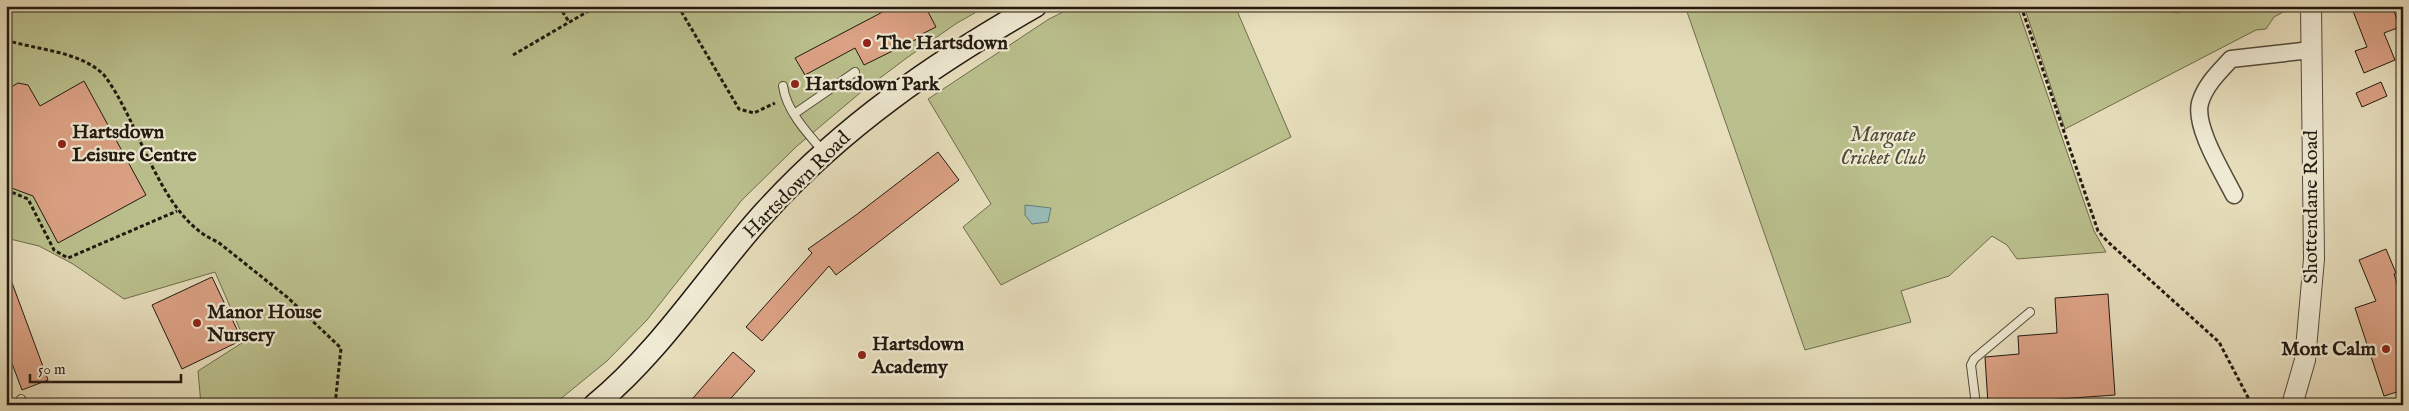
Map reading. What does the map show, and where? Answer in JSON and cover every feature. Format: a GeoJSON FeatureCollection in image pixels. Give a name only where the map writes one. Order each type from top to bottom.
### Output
{"type":"FeatureCollection","features":[{"type":"Feature","properties":{"kind":"main road","name":"Hartsdown Road"},"geometry":{"type":"LineString","coordinates":[[595,405],[616,388],[703,289],[765,212],[825,152],[895,93],[974,41],[1035,6]]}},
{"type":"Feature","properties":{"kind":"street","name":"Shottendane Road"},"geometry":{"type":"LineString","coordinates":[[2292,405],[2305,360],[2314,259],[2311,6]]}},
{"type":"Feature","properties":{"kind":"street"},"geometry":{"type":"LineString","coordinates":[[2234,195],[2200,123],[2200,103],[2210,82],[2231,59],[2311,50]]}},
{"type":"Feature","properties":{"kind":"lane"},"geometry":{"type":"LineString","coordinates":[[794,114],[855,72]]}},
{"type":"Feature","properties":{"kind":"lane"},"geometry":{"type":"LineString","coordinates":[[783,86],[785,98],[794,114],[809,135],[825,152]]}},
{"type":"Feature","properties":{"kind":"lane"},"geometry":{"type":"LineString","coordinates":[[1976,405],[1971,365],[1974,359],[2030,312]]}},
{"type":"Feature","properties":{"kind":"path"},"geometry":{"type":"LineString","coordinates":[[560,6],[569,22]]}},
{"type":"Feature","properties":{"kind":"path"},"geometry":{"type":"LineString","coordinates":[[513,55],[597,6]]}},
{"type":"Feature","properties":{"kind":"path"},"geometry":{"type":"LineString","coordinates":[[678,6],[739,110],[754,113],[785,98]]}},
{"type":"Feature","properties":{"kind":"path"},"geometry":{"type":"LineString","coordinates":[[2021,6],[2098,231],[2219,342],[2252,405]]}},
{"type":"Feature","properties":{"kind":"path"},"geometry":{"type":"LineString","coordinates":[[6,40],[63,54],[97,68],[110,83],[177,211],[204,237],[218,242],[287,297],[341,348],[335,405]]}},
{"type":"Feature","properties":{"kind":"path"},"geometry":{"type":"LineString","coordinates":[[6,190],[28,199],[54,250],[68,258],[177,211]]}},
{"type":"Feature","properties":{"kind":"green space","name":"Hartsdown Park"},"geometry":{"type":"Polygon","coordinates":[[[6,6],[987,6],[957,23],[908,57],[860,93],[797,146],[742,200],[647,320],[607,361],[553,405],[201,405],[198,371],[245,341],[215,272],[124,299],[73,264],[39,246],[6,238],[6,6]]]}},
{"type":"Feature","properties":{"kind":"green space"},"geometry":{"type":"Polygon","coordinates":[[[1075,6],[1235,6],[1291,137],[1001,285],[963,227],[991,204],[928,99],[1049,19],[1075,6]]]}},
{"type":"Feature","properties":{"kind":"green space","name":"Margate Cricket Club"},"geometry":{"type":"Polygon","coordinates":[[[1685,6],[2017,6],[2094,231],[2106,252],[2017,259],[2007,245],[1992,236],[1949,276],[1901,291],[1911,322],[1805,350],[1685,6]]]}},
{"type":"Feature","properties":{"kind":"green space"},"geometry":{"type":"Polygon","coordinates":[[[2024,6],[2171,6],[2172,12],[2179,13],[2178,6],[2294,6],[2274,17],[2266,29],[2256,30],[2065,129],[2024,6]]]}},
{"type":"Feature","properties":{"kind":"water"},"geometry":{"type":"Polygon","coordinates":[[[1025,205],[1051,208],[1048,222],[1032,224],[1025,215],[1025,205]]]}},
{"type":"Feature","properties":{"kind":"building","name":"The Hartsdown"},"geometry":{"type":"Polygon","coordinates":[[[894,6],[925,6],[936,27],[916,37],[917,39],[864,65],[855,48],[805,75],[795,58],[894,6]]]}},
{"type":"Feature","properties":{"kind":"building"},"geometry":{"type":"Polygon","coordinates":[[[2351,6],[2392,6],[2400,27],[2384,33],[2395,60],[2364,73],[2355,51],[2367,47],[2351,6]]]}},
{"type":"Feature","properties":{"kind":"building","name":"Hartsdown Leisure Centre"},"geometry":{"type":"Polygon","coordinates":[[[84,81],[146,195],[58,243],[33,196],[6,186],[6,90],[18,83],[28,85],[40,106],[84,81]]]}},
{"type":"Feature","properties":{"kind":"building"},"geometry":{"type":"Polygon","coordinates":[[[2381,82],[2387,96],[2362,107],[2356,93],[2381,82]]]}},
{"type":"Feature","properties":{"kind":"building"},"geometry":{"type":"Polygon","coordinates":[[[938,152],[959,180],[836,275],[829,266],[762,341],[746,327],[812,253],[808,249],[938,152]]]}},
{"type":"Feature","properties":{"kind":"building","name":"Mont Calm"},"geometry":{"type":"Polygon","coordinates":[[[2386,249],[2396,273],[2394,274],[2403,302],[2403,390],[2384,396],[2355,308],[2376,301],[2359,260],[2386,249]]]}},
{"type":"Feature","properties":{"kind":"building"},"geometry":{"type":"Polygon","coordinates":[[[8,272],[48,380],[22,390],[11,361],[6,363],[6,273],[8,272]]]}},
{"type":"Feature","properties":{"kind":"building","name":"Manor House Nursery"},"geometry":{"type":"Polygon","coordinates":[[[212,277],[242,340],[182,369],[152,305],[212,277]]]}},
{"type":"Feature","properties":{"kind":"building"},"geometry":{"type":"Polygon","coordinates":[[[2108,294],[2115,395],[1988,404],[1985,357],[2019,354],[2018,336],[2057,333],[2055,298],[2108,294]]]}},
{"type":"Feature","properties":{"kind":"building"},"geometry":{"type":"Polygon","coordinates":[[[733,352],[755,371],[725,405],[687,405],[733,352]]]}},
{"type":"Feature","properties":{"kind":"place","name":"The Hartsdown"},"geometry":{"type":"Point","coordinates":[867,43]}},
{"type":"Feature","properties":{"kind":"place","name":"Hartsdown Park"},"geometry":{"type":"Point","coordinates":[795,84]}},
{"type":"Feature","properties":{"kind":"place","name":"Hartsdown Leisure Centre"},"geometry":{"type":"Point","coordinates":[62,144]}},
{"type":"Feature","properties":{"kind":"place","name":"Manor House Nursery"},"geometry":{"type":"Point","coordinates":[197,323]}},
{"type":"Feature","properties":{"kind":"place","name":"Mont Calm"},"geometry":{"type":"Point","coordinates":[2386,349]}},
{"type":"Feature","properties":{"kind":"place","name":"Hartsdown Academy"},"geometry":{"type":"Point","coordinates":[862,355]}}]}
